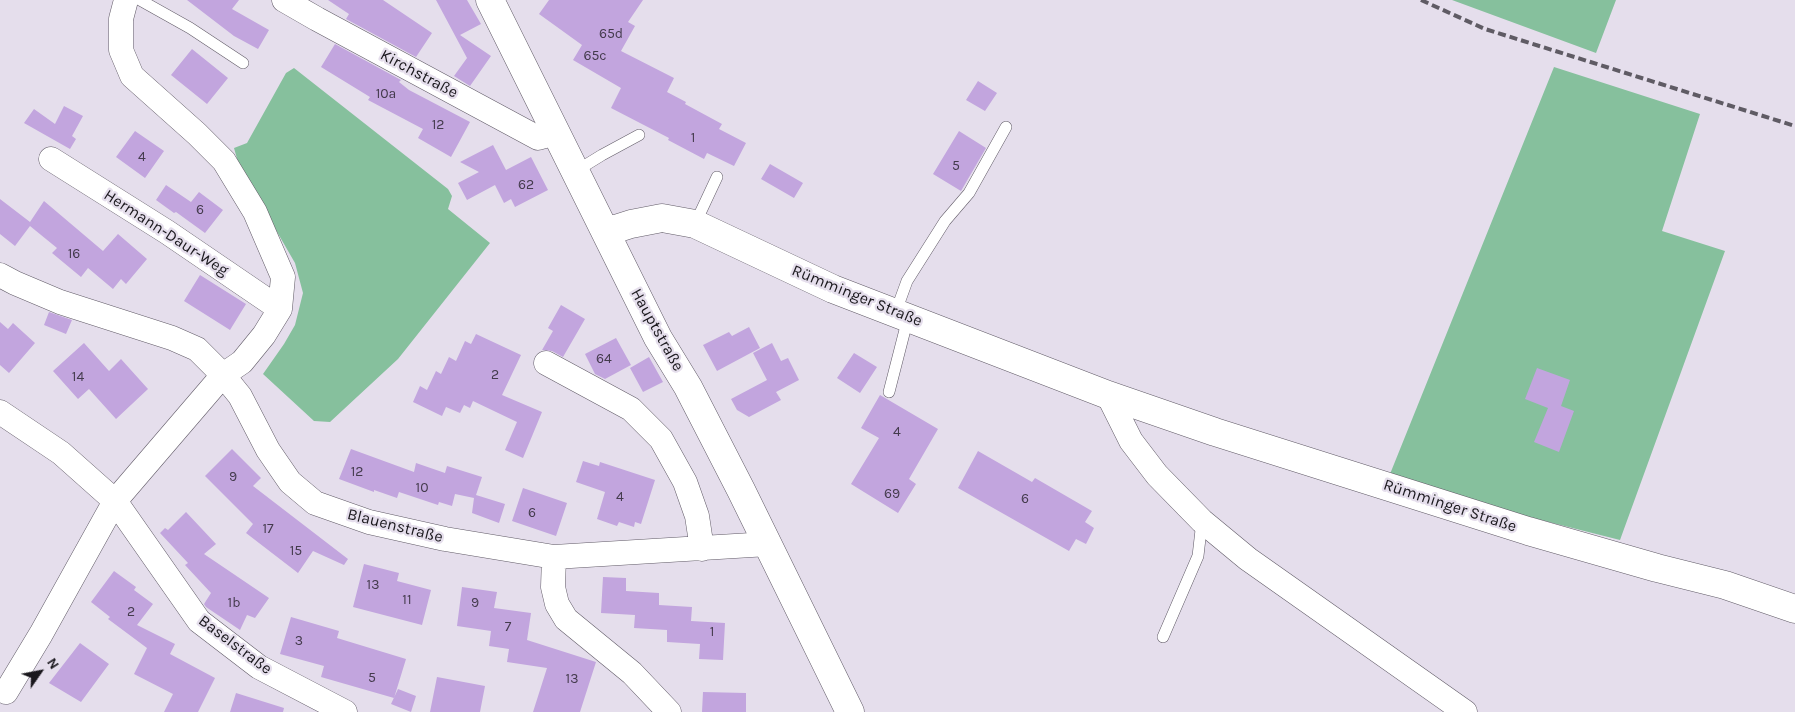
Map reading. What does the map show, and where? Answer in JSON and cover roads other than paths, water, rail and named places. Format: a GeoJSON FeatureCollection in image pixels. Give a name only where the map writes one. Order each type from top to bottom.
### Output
{"type":"FeatureCollection","features":[{"type":"Feature","properties":{"kind":"main road","name":"Hauptstraße"},"geometry":{"type":"LineString","coordinates":[[490,0],[658,338],[688,387],[768,544],[850,712]]}},
{"type":"Feature","properties":{"kind":"main road","name":"Rümminger Straße"},"geometry":{"type":"LineString","coordinates":[[606,232],[631,224],[662,218],[695,224],[833,289],[1108,395],[1216,432],[1528,531],[1726,585],[1795,609]]}},
{"type":"Feature","properties":{"kind":"street"},"geometry":{"type":"LineString","coordinates":[[6,692],[116,501],[223,375],[242,362],[264,335],[280,309],[283,277],[255,212],[224,161],[197,134],[132,76],[122,50],[120,19],[126,0]]}},
{"type":"Feature","properties":{"kind":"street","name":"Kirchstraße"},"geometry":{"type":"LineString","coordinates":[[284,0],[317,20],[538,138],[556,133]]}},
{"type":"Feature","properties":{"kind":"street","name":"Hermann-Daur-Weg"},"geometry":{"type":"LineString","coordinates":[[51,159],[167,232],[280,309]]}},
{"type":"Feature","properties":{"kind":"street","name":"Blauenstraße"},"geometry":{"type":"LineString","coordinates":[[0,275],[60,302],[172,338],[197,349],[223,375],[240,396],[268,450],[290,482],[315,503],[369,522],[446,539],[554,557],[768,544]]}},
{"type":"Feature","properties":{"kind":"street"},"geometry":{"type":"LineString","coordinates":[[546,363],[631,409],[660,439],[685,482],[697,516],[702,549]]}},
{"type":"Feature","properties":{"kind":"street"},"geometry":{"type":"LineString","coordinates":[[1108,395],[1131,441],[1157,475],[1202,522],[1248,559],[1465,712]]}},
{"type":"Feature","properties":{"kind":"street"},"geometry":{"type":"LineString","coordinates":[[0,412],[61,453],[116,501]]}},
{"type":"Feature","properties":{"kind":"street","name":"Baselstraße"},"geometry":{"type":"LineString","coordinates":[[116,501],[198,622],[258,667],[345,712]]}},
{"type":"Feature","properties":{"kind":"street"},"geometry":{"type":"LineString","coordinates":[[554,557],[553,587],[557,604],[566,619],[632,672],[669,712]]}},
{"type":"Feature","properties":{"kind":"lane"},"geometry":{"type":"LineString","coordinates":[[140,0],[190,28],[243,63]]}},
{"type":"Feature","properties":{"kind":"lane"},"geometry":{"type":"LineString","coordinates":[[889,392],[907,281],[945,221],[969,194],[1006,127]]}},
{"type":"Feature","properties":{"kind":"lane"},"geometry":{"type":"LineString","coordinates":[[576,171],[640,135]]}},
{"type":"Feature","properties":{"kind":"lane"},"geometry":{"type":"LineString","coordinates":[[695,224],[717,177]]}},
{"type":"Feature","properties":{"kind":"lane"},"geometry":{"type":"LineString","coordinates":[[1163,637],[1198,556],[1202,522]]}},
{"type":"Feature","properties":{"kind":"railway"},"geometry":{"type":"LineString","coordinates":[[1421,0],[1485,29],[1795,126]]}}]}
